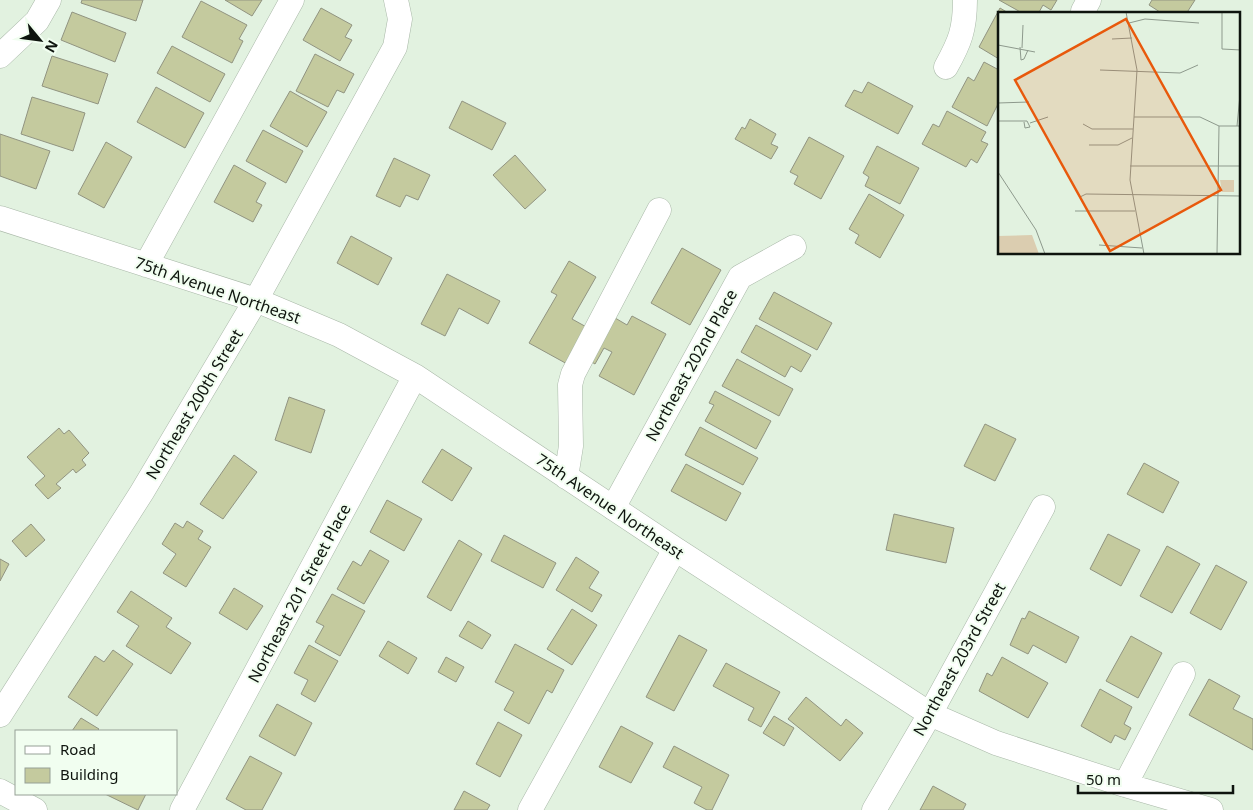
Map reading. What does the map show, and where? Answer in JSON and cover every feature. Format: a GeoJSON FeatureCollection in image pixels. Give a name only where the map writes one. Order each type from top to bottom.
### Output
{"type":"FeatureCollection","features":[{"type":"Feature","properties":{"kind":"street"},"geometry":{"type":"LineString","coordinates":[[0,56],[37,21],[49,0]]}},
{"type":"Feature","properties":{"kind":"street"},"geometry":{"type":"LineString","coordinates":[[146,265],[292,0]]}},
{"type":"Feature","properties":{"kind":"street","name":"Northeast 200th Street"},"geometry":{"type":"LineString","coordinates":[[0,715],[142,492],[256,300],[395,47],[400,19],[396,0]]}},
{"type":"Feature","properties":{"kind":"street"},"geometry":{"type":"LineString","coordinates":[[946,67],[959,44],[965,20],[965,0]]}},
{"type":"Feature","properties":{"kind":"street"},"geometry":{"type":"LineString","coordinates":[[566,477],[571,446],[570,385],[573,374],[659,210]]}},
{"type":"Feature","properties":{"kind":"street","name":"75th Avenue Northeast"},"geometry":{"type":"LineString","coordinates":[[0,218],[256,300],[340,334],[415,376],[612,508],[930,714],[996,743],[1125,785],[1211,810]]}},
{"type":"Feature","properties":{"kind":"street","name":"Northeast 202nd Place"},"geometry":{"type":"LineString","coordinates":[[612,508],[740,276],[794,247]]}},
{"type":"Feature","properties":{"kind":"street","name":"Northeast 201 Street Place"},"geometry":{"type":"LineString","coordinates":[[182,810],[415,376]]}},
{"type":"Feature","properties":{"kind":"street","name":"Northeast 203rd Street"},"geometry":{"type":"LineString","coordinates":[[874,810],[930,714],[1043,507]]}},
{"type":"Feature","properties":{"kind":"street"},"geometry":{"type":"LineString","coordinates":[[530,810],[675,549]]}},
{"type":"Feature","properties":{"kind":"street"},"geometry":{"type":"LineString","coordinates":[[1125,785],[1183,674]]}},
{"type":"Feature","properties":{"kind":"street"},"geometry":{"type":"LineString","coordinates":[[0,791],[35,810]]}},
{"type":"Feature","properties":{"kind":"building"},"geometry":{"type":"Polygon","coordinates":[[[82,0],[143,0],[136,21],[81,3],[82,0]]]}},
{"type":"Feature","properties":{"kind":"building"},"geometry":{"type":"Polygon","coordinates":[[[225,0],[262,0],[252,16],[225,0]]]}},
{"type":"Feature","properties":{"kind":"building"},"geometry":{"type":"Polygon","coordinates":[[[999,0],[1057,0],[1051,10],[1043,5],[1039,12],[1020,12],[999,0]]]}},
{"type":"Feature","properties":{"kind":"building"},"geometry":{"type":"Polygon","coordinates":[[[1152,0],[1195,0],[1187,12],[1160,12],[1149,5],[1152,0]]]}},
{"type":"Feature","properties":{"kind":"building"},"geometry":{"type":"Polygon","coordinates":[[[201,1],[247,25],[239,39],[243,41],[232,63],[182,37],[201,1]]]}},
{"type":"Feature","properties":{"kind":"building"},"geometry":{"type":"Polygon","coordinates":[[[321,8],[352,25],[345,37],[352,40],[340,61],[303,40],[321,8]]]}},
{"type":"Feature","properties":{"kind":"building"},"geometry":{"type":"Polygon","coordinates":[[[1000,8],[1007,12],[998,12],[998,58],[979,47],[1000,8]]]}},
{"type":"Feature","properties":{"kind":"building"},"geometry":{"type":"Polygon","coordinates":[[[72,12],[126,33],[115,62],[61,40],[72,12]]]}},
{"type":"Feature","properties":{"kind":"building"},"geometry":{"type":"Polygon","coordinates":[[[172,46],[225,74],[210,102],[157,73],[172,46]]]}},
{"type":"Feature","properties":{"kind":"building"},"geometry":{"type":"Polygon","coordinates":[[[315,54],[354,74],[344,93],[337,90],[328,107],[296,91],[315,54]]]}},
{"type":"Feature","properties":{"kind":"building"},"geometry":{"type":"Polygon","coordinates":[[[52,56],[108,74],[98,104],[42,86],[52,56]]]}},
{"type":"Feature","properties":{"kind":"building"},"geometry":{"type":"Polygon","coordinates":[[[984,62],[998,69],[998,104],[987,126],[952,107],[968,77],[974,81],[984,62]]]}},
{"type":"Feature","properties":{"kind":"building"},"geometry":{"type":"Polygon","coordinates":[[[868,82],[913,106],[898,134],[845,106],[854,90],[862,93],[868,82]]]}},
{"type":"Feature","properties":{"kind":"building"},"geometry":{"type":"Polygon","coordinates":[[[156,87],[204,113],[185,148],[137,122],[156,87]]]}},
{"type":"Feature","properties":{"kind":"building"},"geometry":{"type":"Polygon","coordinates":[[[290,91],[327,112],[307,147],[270,126],[290,91]]]}},
{"type":"Feature","properties":{"kind":"building"},"geometry":{"type":"Polygon","coordinates":[[[32,97],[85,113],[73,151],[21,134],[32,97]]]}},
{"type":"Feature","properties":{"kind":"building"},"geometry":{"type":"Polygon","coordinates":[[[462,101],[506,123],[492,150],[449,128],[462,101]]]}},
{"type":"Feature","properties":{"kind":"building"},"geometry":{"type":"Polygon","coordinates":[[[947,111],[986,132],[981,141],[988,144],[977,163],[971,159],[966,167],[922,144],[933,124],[939,127],[947,111]]]}},
{"type":"Feature","properties":{"kind":"building"},"geometry":{"type":"Polygon","coordinates":[[[750,119],[776,134],[771,144],[778,147],[771,159],[735,139],[742,127],[745,129],[750,119]]]}},
{"type":"Feature","properties":{"kind":"building"},"geometry":{"type":"Polygon","coordinates":[[[263,130],[303,151],[286,183],[246,161],[263,130]]]}},
{"type":"Feature","properties":{"kind":"building"},"geometry":{"type":"Polygon","coordinates":[[[0,134],[50,151],[36,189],[0,176],[0,134]]]}},
{"type":"Feature","properties":{"kind":"building"},"geometry":{"type":"Polygon","coordinates":[[[809,137],[844,156],[821,199],[794,184],[798,176],[790,172],[809,137]]]}},
{"type":"Feature","properties":{"kind":"building"},"geometry":{"type":"Polygon","coordinates":[[[106,142],[132,157],[104,208],[78,194],[106,142]]]}},
{"type":"Feature","properties":{"kind":"building"},"geometry":{"type":"Polygon","coordinates":[[[877,146],[919,168],[900,204],[865,186],[869,177],[863,173],[877,146]]]}},
{"type":"Feature","properties":{"kind":"building"},"geometry":{"type":"Polygon","coordinates":[[[515,155],[546,190],[525,209],[493,175],[515,155]]]}},
{"type":"Feature","properties":{"kind":"building"},"geometry":{"type":"Polygon","coordinates":[[[394,158],[430,175],[418,200],[406,195],[400,207],[376,196],[394,158]]]}},
{"type":"Feature","properties":{"kind":"building"},"geometry":{"type":"Polygon","coordinates":[[[234,165],[266,183],[256,202],[262,205],[253,222],[214,202],[234,165]]]}},
{"type":"Feature","properties":{"kind":"building"},"geometry":{"type":"Polygon","coordinates":[[[869,194],[904,215],[880,258],[855,243],[859,235],[849,229],[869,194]]]}},
{"type":"Feature","properties":{"kind":"building"},"geometry":{"type":"Polygon","coordinates":[[[351,236],[392,258],[378,285],[337,263],[351,236]]]}},
{"type":"Feature","properties":{"kind":"building"},"geometry":{"type":"Polygon","coordinates":[[[682,248],[721,270],[690,325],[651,303],[682,248]]]}},
{"type":"Feature","properties":{"kind":"building"},"geometry":{"type":"Polygon","coordinates":[[[569,261],[596,277],[572,319],[590,329],[569,365],[529,343],[557,295],[551,292],[569,261]]]}},
{"type":"Feature","properties":{"kind":"building"},"geometry":{"type":"Polygon","coordinates":[[[447,274],[500,301],[488,324],[459,308],[445,336],[421,324],[447,274]]]}},
{"type":"Feature","properties":{"kind":"building"},"geometry":{"type":"Polygon","coordinates":[[[774,292],[832,323],[817,350],[759,319],[774,292]]]}},
{"type":"Feature","properties":{"kind":"building"},"geometry":{"type":"Polygon","coordinates":[[[610,315],[627,325],[632,316],[666,334],[634,395],[599,376],[612,352],[604,348],[595,364],[587,359],[610,315]]]}},
{"type":"Feature","properties":{"kind":"building"},"geometry":{"type":"Polygon","coordinates":[[[756,325],[811,355],[801,372],[791,366],[785,377],[741,352],[756,325]]]}},
{"type":"Feature","properties":{"kind":"building"},"geometry":{"type":"Polygon","coordinates":[[[737,359],[793,389],[779,416],[722,386],[737,359]]]}},
{"type":"Feature","properties":{"kind":"building"},"geometry":{"type":"Polygon","coordinates":[[[715,391],[771,421],[756,449],[705,421],[714,405],[709,403],[715,391]]]}},
{"type":"Feature","properties":{"kind":"building"},"geometry":{"type":"Polygon","coordinates":[[[289,397],[325,410],[311,453],[275,440],[289,397]]]}},
{"type":"Feature","properties":{"kind":"building"},"geometry":{"type":"Polygon","coordinates":[[[985,424],[1016,439],[995,481],[964,466],[985,424]]]}},
{"type":"Feature","properties":{"kind":"building"},"geometry":{"type":"Polygon","coordinates":[[[700,427],[758,458],[743,485],[685,455],[700,427]]]}},
{"type":"Feature","properties":{"kind":"building"},"geometry":{"type":"Polygon","coordinates":[[[59,428],[64,434],[69,430],[89,453],[82,460],[86,465],[76,473],[73,469],[56,484],[61,488],[48,499],[35,485],[45,476],[27,457],[59,428]]]}},
{"type":"Feature","properties":{"kind":"building"},"geometry":{"type":"Polygon","coordinates":[[[442,449],[472,468],[452,501],[422,482],[442,449]]]}},
{"type":"Feature","properties":{"kind":"building"},"geometry":{"type":"Polygon","coordinates":[[[234,455],[257,472],[223,519],[200,504],[234,455]]]}},
{"type":"Feature","properties":{"kind":"building"},"geometry":{"type":"Polygon","coordinates":[[[1144,463],[1179,482],[1163,513],[1127,494],[1144,463]]]}},
{"type":"Feature","properties":{"kind":"building"},"geometry":{"type":"Polygon","coordinates":[[[686,464],[741,493],[726,521],[671,491],[686,464]]]}},
{"type":"Feature","properties":{"kind":"building"},"geometry":{"type":"Polygon","coordinates":[[[387,500],[422,519],[404,551],[370,532],[387,500]]]}},
{"type":"Feature","properties":{"kind":"building"},"geometry":{"type":"Polygon","coordinates":[[[894,514],[954,528],[946,563],[886,550],[894,514]]]}},
{"type":"Feature","properties":{"kind":"building"},"geometry":{"type":"Polygon","coordinates":[[[187,521],[203,531],[198,539],[211,547],[186,587],[163,573],[176,554],[162,544],[175,523],[183,528],[187,521]]]}},
{"type":"Feature","properties":{"kind":"building"},"geometry":{"type":"Polygon","coordinates":[[[31,524],[45,540],[26,557],[12,541],[31,524]]]}},
{"type":"Feature","properties":{"kind":"building"},"geometry":{"type":"Polygon","coordinates":[[[1108,534],[1140,550],[1121,586],[1090,569],[1108,534]]]}},
{"type":"Feature","properties":{"kind":"building"},"geometry":{"type":"Polygon","coordinates":[[[504,535],[556,563],[543,588],[491,561],[504,535]]]}},
{"type":"Feature","properties":{"kind":"building"},"geometry":{"type":"Polygon","coordinates":[[[459,540],[482,554],[451,611],[427,597],[459,540]]]}},
{"type":"Feature","properties":{"kind":"building"},"geometry":{"type":"Polygon","coordinates":[[[1167,546],[1200,564],[1172,613],[1140,596],[1167,546]]]}},
{"type":"Feature","properties":{"kind":"building"},"geometry":{"type":"Polygon","coordinates":[[[370,550],[389,561],[364,604],[337,589],[353,561],[361,566],[370,550]]]}},
{"type":"Feature","properties":{"kind":"building"},"geometry":{"type":"Polygon","coordinates":[[[576,557],[599,572],[589,588],[602,595],[592,612],[556,590],[576,557]]]}},
{"type":"Feature","properties":{"kind":"building"},"geometry":{"type":"Polygon","coordinates":[[[0,559],[9,564],[0,581],[0,559]]]}},
{"type":"Feature","properties":{"kind":"building"},"geometry":{"type":"Polygon","coordinates":[[[1216,565],[1247,582],[1221,630],[1190,613],[1216,565]]]}},
{"type":"Feature","properties":{"kind":"building"},"geometry":{"type":"Polygon","coordinates":[[[234,588],[263,606],[247,630],[219,613],[234,588]]]}},
{"type":"Feature","properties":{"kind":"building"},"geometry":{"type":"Polygon","coordinates":[[[131,591],[172,618],[166,627],[191,643],[171,674],[126,646],[139,626],[117,612],[131,591]]]}},
{"type":"Feature","properties":{"kind":"building"},"geometry":{"type":"Polygon","coordinates":[[[332,594],[365,611],[340,656],[315,642],[324,626],[316,622],[332,594]]]}},
{"type":"Feature","properties":{"kind":"building"},"geometry":{"type":"Polygon","coordinates":[[[572,609],[597,625],[572,665],[547,649],[572,609]]]}},
{"type":"Feature","properties":{"kind":"building"},"geometry":{"type":"Polygon","coordinates":[[[1029,611],[1079,637],[1066,663],[1033,645],[1028,654],[1010,645],[1022,618],[1025,619],[1029,611]]]}},
{"type":"Feature","properties":{"kind":"building"},"geometry":{"type":"Polygon","coordinates":[[[468,621],[491,635],[482,649],[459,636],[468,621]]]}},
{"type":"Feature","properties":{"kind":"building"},"geometry":{"type":"Polygon","coordinates":[[[679,635],[707,650],[674,711],[646,697],[679,635]]]}},
{"type":"Feature","properties":{"kind":"building"},"geometry":{"type":"Polygon","coordinates":[[[1131,636],[1162,653],[1138,698],[1106,681],[1131,636]]]}},
{"type":"Feature","properties":{"kind":"building"},"geometry":{"type":"Polygon","coordinates":[[[388,641],[417,658],[408,674],[379,656],[388,641]]]}},
{"type":"Feature","properties":{"kind":"building"},"geometry":{"type":"Polygon","coordinates":[[[515,644],[564,670],[552,693],[547,690],[529,724],[504,710],[514,692],[495,682],[515,644]]]}},
{"type":"Feature","properties":{"kind":"building"},"geometry":{"type":"Polygon","coordinates":[[[309,645],[338,661],[315,702],[301,694],[308,680],[294,673],[309,645]]]}},
{"type":"Feature","properties":{"kind":"building"},"geometry":{"type":"Polygon","coordinates":[[[113,650],[133,664],[97,716],[68,697],[95,656],[104,662],[113,650]]]}},
{"type":"Feature","properties":{"kind":"building"},"geometry":{"type":"Polygon","coordinates":[[[446,657],[464,667],[456,682],[438,672],[446,657]]]}},
{"type":"Feature","properties":{"kind":"building"},"geometry":{"type":"Polygon","coordinates":[[[1002,657],[1048,683],[1028,718],[979,691],[987,673],[992,676],[1002,657]]]}},
{"type":"Feature","properties":{"kind":"building"},"geometry":{"type":"Polygon","coordinates":[[[726,663],[780,692],[761,727],[748,720],[754,708],[713,686],[726,663]]]}},
{"type":"Feature","properties":{"kind":"building"},"geometry":{"type":"Polygon","coordinates":[[[1209,679],[1240,696],[1233,709],[1253,719],[1253,750],[1189,715],[1209,679]]]}},
{"type":"Feature","properties":{"kind":"building"},"geometry":{"type":"Polygon","coordinates":[[[1100,689],[1132,707],[1124,724],[1131,728],[1125,740],[1115,735],[1111,743],[1081,726],[1100,689]]]}},
{"type":"Feature","properties":{"kind":"building"},"geometry":{"type":"Polygon","coordinates":[[[806,697],[841,726],[846,719],[863,733],[840,761],[788,719],[806,697]]]}},
{"type":"Feature","properties":{"kind":"building"},"geometry":{"type":"Polygon","coordinates":[[[277,704],[312,723],[295,756],[259,736],[277,704]]]}},
{"type":"Feature","properties":{"kind":"building"},"geometry":{"type":"Polygon","coordinates":[[[774,716],[794,728],[784,746],[763,733],[774,716]]]}},
{"type":"Feature","properties":{"kind":"building"},"geometry":{"type":"Polygon","coordinates":[[[81,718],[99,729],[98,730],[73,730],[81,718]]]}},
{"type":"Feature","properties":{"kind":"building"},"geometry":{"type":"Polygon","coordinates":[[[498,722],[522,735],[500,777],[476,764],[498,722]]]}},
{"type":"Feature","properties":{"kind":"building"},"geometry":{"type":"Polygon","coordinates":[[[621,726],[653,743],[631,783],[599,767],[621,726]]]}},
{"type":"Feature","properties":{"kind":"building"},"geometry":{"type":"Polygon","coordinates":[[[674,746],[729,775],[712,810],[707,810],[694,803],[702,787],[663,767],[674,746]]]}},
{"type":"Feature","properties":{"kind":"building"},"geometry":{"type":"Polygon","coordinates":[[[250,756],[282,773],[262,810],[246,810],[226,799],[250,756]]]}},
{"type":"Feature","properties":{"kind":"building"},"geometry":{"type":"Polygon","coordinates":[[[933,786],[966,804],[963,810],[920,810],[933,786]]]}},
{"type":"Feature","properties":{"kind":"building"},"geometry":{"type":"Polygon","coordinates":[[[464,791],[490,805],[487,810],[454,810],[464,791]]]}},
{"type":"Feature","properties":{"kind":"building"},"geometry":{"type":"Polygon","coordinates":[[[107,795],[146,795],[138,810],[107,795]]]}}]}
